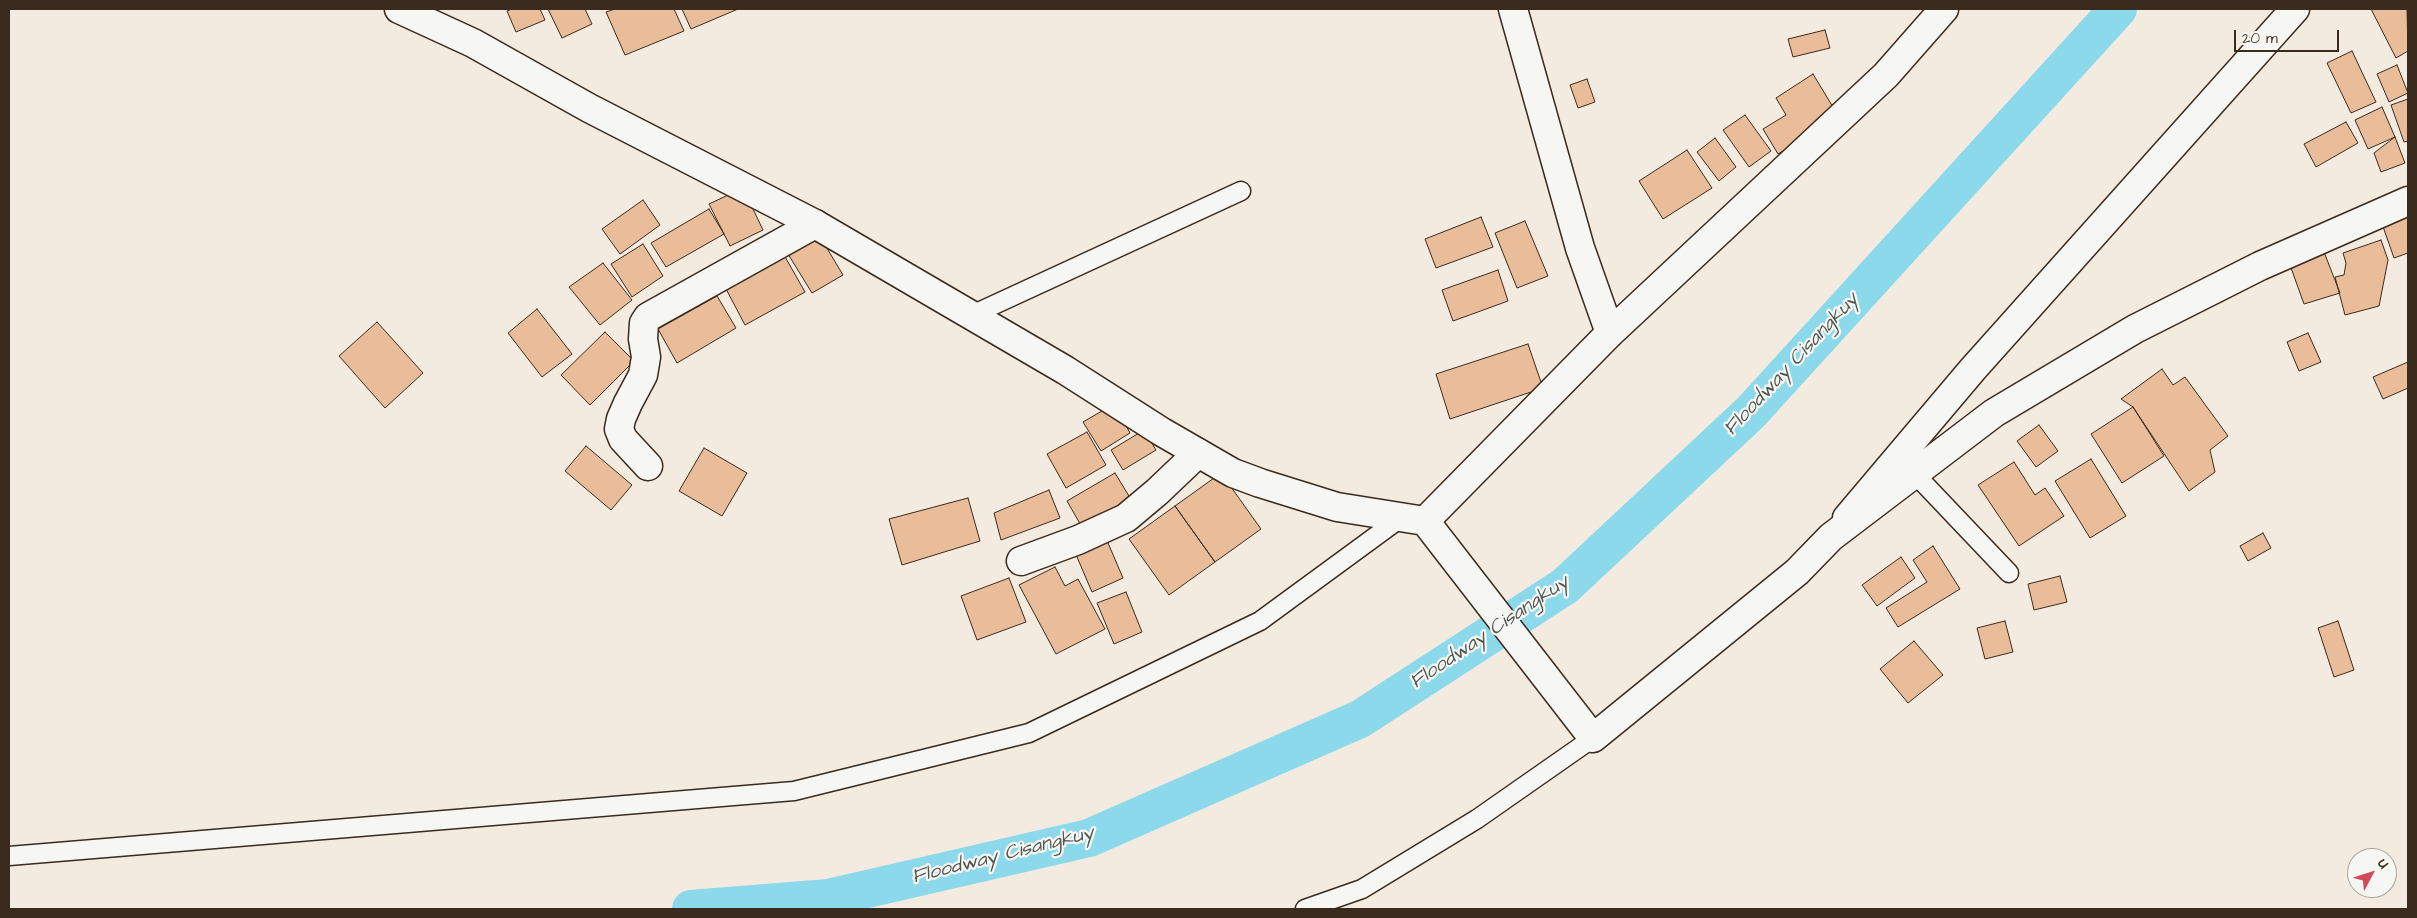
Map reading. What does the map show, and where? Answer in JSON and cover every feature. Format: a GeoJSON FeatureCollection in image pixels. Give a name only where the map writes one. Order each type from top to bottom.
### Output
{"type":"FeatureCollection","features":[{"type":"Feature","properties":{"kind":"street"},"geometry":{"type":"LineString","coordinates":[[399,9],[473,43],[588,108],[815,224],[972,315],[1232,473],[1337,507],[1422,526],[1589,732],[1797,572],[1831,537],[1973,369],[2295,9]]}},
{"type":"Feature","properties":{"kind":"street"},"geometry":{"type":"LineString","coordinates":[[1513,9],[1580,248],[1610,333]]}},
{"type":"Feature","properties":{"kind":"street"},"geometry":{"type":"LineString","coordinates":[[1422,526],[1610,333],[1886,74],[1944,9]]}},
{"type":"Feature","properties":{"kind":"street"},"geometry":{"type":"LineString","coordinates":[[1831,537],[1913,472],[1994,413],[2135,328],[2260,266],[2408,201]]}},
{"type":"Feature","properties":{"kind":"street"},"geometry":{"type":"LineString","coordinates":[[648,466],[623,440],[620,429],[621,419],[643,375],[646,358],[643,339],[644,323],[648,318],[815,224]]}},
{"type":"Feature","properties":{"kind":"street"},"geometry":{"type":"LineString","coordinates":[[1021,562],[1078,540],[1126,518],[1198,453]]}},
{"type":"Feature","properties":{"kind":"lane"},"geometry":{"type":"LineString","coordinates":[[972,315],[1241,191]]}},
{"type":"Feature","properties":{"kind":"lane"},"geometry":{"type":"LineString","coordinates":[[1913,472],[2009,572]]}},
{"type":"Feature","properties":{"kind":"lane"},"geometry":{"type":"LineString","coordinates":[[9,856],[794,791],[1029,733],[1260,621],[1422,526]]}},
{"type":"Feature","properties":{"kind":"lane"},"geometry":{"type":"LineString","coordinates":[[1306,909],[1362,889],[1477,819],[1589,732]]}},
{"type":"Feature","properties":{"kind":"building"},"geometry":{"type":"Polygon","coordinates":[[[512,9],[540,9],[545,20],[516,32],[507,11],[512,9]]]}},
{"type":"Feature","properties":{"kind":"building"},"geometry":{"type":"Polygon","coordinates":[[[548,9],[585,9],[592,24],[562,38],[548,9]]]}},
{"type":"Feature","properties":{"kind":"building"},"geometry":{"type":"Polygon","coordinates":[[[615,9],[674,9],[684,31],[625,55],[606,12],[615,9]]]}},
{"type":"Feature","properties":{"kind":"building"},"geometry":{"type":"Polygon","coordinates":[[[682,9],[738,9],[691,29],[682,9]]]}},
{"type":"Feature","properties":{"kind":"building"},"geometry":{"type":"Polygon","coordinates":[[[2371,9],[2407,9],[2408,51],[2396,58],[2371,9]]]}},
{"type":"Feature","properties":{"kind":"building"},"geometry":{"type":"Polygon","coordinates":[[[1825,30],[1830,48],[1793,57],[1788,39],[1825,30]]]}},
{"type":"Feature","properties":{"kind":"building"},"geometry":{"type":"Polygon","coordinates":[[[2352,51],[2376,102],[2351,113],[2327,63],[2352,51]]]}},
{"type":"Feature","properties":{"kind":"building"},"geometry":{"type":"Polygon","coordinates":[[[2397,65],[2408,93],[2389,102],[2377,74],[2397,65]]]}},
{"type":"Feature","properties":{"kind":"building"},"geometry":{"type":"Polygon","coordinates":[[[1813,74],[1839,117],[1778,154],[1763,129],[1786,115],[1776,98],[1813,74]]]}},
{"type":"Feature","properties":{"kind":"building"},"geometry":{"type":"Polygon","coordinates":[[[1587,79],[1595,102],[1578,108],[1570,85],[1587,79]]]}},
{"type":"Feature","properties":{"kind":"building"},"geometry":{"type":"Polygon","coordinates":[[[2408,99],[2408,141],[2404,142],[2391,105],[2408,99]]]}},
{"type":"Feature","properties":{"kind":"building"},"geometry":{"type":"Polygon","coordinates":[[[2382,107],[2395,137],[2368,149],[2355,120],[2382,107]]]}},
{"type":"Feature","properties":{"kind":"building"},"geometry":{"type":"Polygon","coordinates":[[[1745,115],[1771,151],[1749,167],[1723,130],[1745,115]]]}},
{"type":"Feature","properties":{"kind":"building"},"geometry":{"type":"Polygon","coordinates":[[[2346,122],[2358,143],[2316,167],[2304,144],[2346,122]]]}},
{"type":"Feature","properties":{"kind":"building"},"geometry":{"type":"Polygon","coordinates":[[[2395,137],[2405,163],[2381,172],[2374,153],[2395,137]]]}},
{"type":"Feature","properties":{"kind":"building"},"geometry":{"type":"Polygon","coordinates":[[[1715,138],[1736,167],[1719,181],[1697,152],[1715,138]]]}},
{"type":"Feature","properties":{"kind":"building"},"geometry":{"type":"Polygon","coordinates":[[[1687,150],[1712,188],[1663,219],[1639,181],[1687,150]]]}},
{"type":"Feature","properties":{"kind":"building"},"geometry":{"type":"Polygon","coordinates":[[[743,188],[763,230],[730,246],[709,204],[743,188]]]}},
{"type":"Feature","properties":{"kind":"building"},"geometry":{"type":"Polygon","coordinates":[[[643,200],[660,225],[620,254],[602,229],[643,200]]]}},
{"type":"Feature","properties":{"kind":"building"},"geometry":{"type":"Polygon","coordinates":[[[709,209],[724,234],[666,267],[651,243],[709,209]]]}},
{"type":"Feature","properties":{"kind":"building"},"geometry":{"type":"Polygon","coordinates":[[[2406,210],[2408,217],[2408,253],[2394,258],[2380,218],[2406,210]]]}},
{"type":"Feature","properties":{"kind":"building"},"geometry":{"type":"Polygon","coordinates":[[[1481,217],[1493,247],[1436,268],[1425,239],[1481,217]]]}},
{"type":"Feature","properties":{"kind":"building"},"geometry":{"type":"Polygon","coordinates":[[[1525,221],[1548,276],[1517,288],[1495,233],[1525,221]]]}},
{"type":"Feature","properties":{"kind":"building"},"geometry":{"type":"Polygon","coordinates":[[[819,235],[843,275],[812,293],[788,254],[819,235]]]}},
{"type":"Feature","properties":{"kind":"building"},"geometry":{"type":"Polygon","coordinates":[[[2381,240],[2388,260],[2379,306],[2345,315],[2335,277],[2344,275],[2346,263],[2343,253],[2381,240]]]}},
{"type":"Feature","properties":{"kind":"building"},"geometry":{"type":"Polygon","coordinates":[[[643,244],[663,276],[632,297],[611,264],[643,244]]]}},
{"type":"Feature","properties":{"kind":"building"},"geometry":{"type":"Polygon","coordinates":[[[2324,252],[2340,293],[2304,304],[2290,265],[2324,252]]]}},
{"type":"Feature","properties":{"kind":"building"},"geometry":{"type":"Polygon","coordinates":[[[784,255],[805,292],[745,325],[725,287],[784,255]]]}},
{"type":"Feature","properties":{"kind":"building"},"geometry":{"type":"Polygon","coordinates":[[[603,263],[632,300],[600,325],[569,287],[603,263]]]}},
{"type":"Feature","properties":{"kind":"building"},"geometry":{"type":"Polygon","coordinates":[[[1498,270],[1508,301],[1453,321],[1442,290],[1498,270]]]}},
{"type":"Feature","properties":{"kind":"building"},"geometry":{"type":"Polygon","coordinates":[[[717,296],[736,328],[677,363],[658,329],[717,296]]]}},
{"type":"Feature","properties":{"kind":"building"},"geometry":{"type":"Polygon","coordinates":[[[537,309],[572,354],[542,377],[508,333],[537,309]]]}},
{"type":"Feature","properties":{"kind":"building"},"geometry":{"type":"Polygon","coordinates":[[[377,322],[423,373],[385,408],[339,356],[377,322]]]}},
{"type":"Feature","properties":{"kind":"building"},"geometry":{"type":"Polygon","coordinates":[[[605,332],[634,361],[590,405],[561,375],[605,332]]]}},
{"type":"Feature","properties":{"kind":"building"},"geometry":{"type":"Polygon","coordinates":[[[2308,333],[2321,362],[2299,371],[2287,342],[2308,333]]]}},
{"type":"Feature","properties":{"kind":"building"},"geometry":{"type":"Polygon","coordinates":[[[1528,344],[1543,388],[1450,419],[1436,374],[1528,344]]]}},
{"type":"Feature","properties":{"kind":"building"},"geometry":{"type":"Polygon","coordinates":[[[2408,362],[2408,388],[2383,399],[2373,377],[2408,362]]]}},
{"type":"Feature","properties":{"kind":"building"},"geometry":{"type":"Polygon","coordinates":[[[2162,369],[2173,385],[2185,377],[2228,436],[2210,450],[2215,472],[2189,491],[2133,407],[2121,399],[2162,369]]]}},
{"type":"Feature","properties":{"kind":"building"},"geometry":{"type":"Polygon","coordinates":[[[1114,404],[1130,433],[1101,451],[1083,422],[1114,404]]]}},
{"type":"Feature","properties":{"kind":"building"},"geometry":{"type":"Polygon","coordinates":[[[2133,407],[2164,456],[2122,483],[2091,434],[2133,407]]]}},
{"type":"Feature","properties":{"kind":"building"},"geometry":{"type":"Polygon","coordinates":[[[2039,425],[2058,451],[2036,467],[2017,441],[2039,425]]]}},
{"type":"Feature","properties":{"kind":"building"},"geometry":{"type":"Polygon","coordinates":[[[1144,430],[1156,450],[1123,470],[1111,450],[1144,430]]]}},
{"type":"Feature","properties":{"kind":"building"},"geometry":{"type":"Polygon","coordinates":[[[1087,432],[1106,465],[1066,488],[1047,454],[1087,432]]]}},
{"type":"Feature","properties":{"kind":"building"},"geometry":{"type":"Polygon","coordinates":[[[586,446],[632,485],[611,510],[565,471],[586,446]]]}},
{"type":"Feature","properties":{"kind":"building"},"geometry":{"type":"Polygon","coordinates":[[[704,448],[747,473],[722,516],[679,491],[704,448]]]}},
{"type":"Feature","properties":{"kind":"building"},"geometry":{"type":"Polygon","coordinates":[[[2091,459],[2126,516],[2090,538],[2055,481],[2091,459]]]}},
{"type":"Feature","properties":{"kind":"building"},"geometry":{"type":"Polygon","coordinates":[[[2014,462],[2035,495],[2045,488],[2064,516],[2019,546],[1978,485],[2014,462]]]}},
{"type":"Feature","properties":{"kind":"building"},"geometry":{"type":"Polygon","coordinates":[[[1115,473],[1132,501],[1083,529],[1067,501],[1115,473]]]}},
{"type":"Feature","properties":{"kind":"building"},"geometry":{"type":"Polygon","coordinates":[[[1221,473],[1261,529],[1215,562],[1175,506],[1221,473]]]}},
{"type":"Feature","properties":{"kind":"building"},"geometry":{"type":"Polygon","coordinates":[[[1049,490],[1060,518],[1001,540],[994,513],[1049,490]]]}},
{"type":"Feature","properties":{"kind":"building"},"geometry":{"type":"Polygon","coordinates":[[[968,498],[980,541],[902,565],[889,519],[968,498]]]}},
{"type":"Feature","properties":{"kind":"building"},"geometry":{"type":"Polygon","coordinates":[[[1175,506],[1215,562],[1169,595],[1129,539],[1175,506]]]}},
{"type":"Feature","properties":{"kind":"building"},"geometry":{"type":"Polygon","coordinates":[[[2263,533],[2271,548],[2248,561],[2240,546],[2263,533]]]}},
{"type":"Feature","properties":{"kind":"building"},"geometry":{"type":"Polygon","coordinates":[[[1105,536],[1123,578],[1092,592],[1074,550],[1105,536]]]}},
{"type":"Feature","properties":{"kind":"building"},"geometry":{"type":"Polygon","coordinates":[[[1933,546],[1960,589],[1898,627],[1886,608],[1927,582],[1913,560],[1933,546]]]}},
{"type":"Feature","properties":{"kind":"building"},"geometry":{"type":"Polygon","coordinates":[[[1901,557],[1915,578],[1877,606],[1862,585],[1901,557]]]}},
{"type":"Feature","properties":{"kind":"building"},"geometry":{"type":"Polygon","coordinates":[[[1055,567],[1065,586],[1078,579],[1105,629],[1056,654],[1019,585],[1055,567]]]}},
{"type":"Feature","properties":{"kind":"building"},"geometry":{"type":"Polygon","coordinates":[[[2060,576],[2067,602],[2034,610],[2028,584],[2060,576]]]}},
{"type":"Feature","properties":{"kind":"building"},"geometry":{"type":"Polygon","coordinates":[[[1009,578],[1026,622],[977,640],[961,596],[1009,578]]]}},
{"type":"Feature","properties":{"kind":"building"},"geometry":{"type":"Polygon","coordinates":[[[1126,592],[1142,632],[1114,644],[1097,603],[1126,592]]]}},
{"type":"Feature","properties":{"kind":"building"},"geometry":{"type":"Polygon","coordinates":[[[2005,621],[2013,652],[1985,659],[1977,628],[2005,621]]]}},
{"type":"Feature","properties":{"kind":"building"},"geometry":{"type":"Polygon","coordinates":[[[2338,621],[2354,670],[2334,677],[2318,628],[2338,621]]]}},
{"type":"Feature","properties":{"kind":"building"},"geometry":{"type":"Polygon","coordinates":[[[1914,641],[1943,675],[1908,703],[1880,669],[1914,641]]]}},
{"type":"Feature","properties":{"kind":"waterway","name":"Floodway Cisangkuy"},"geometry":{"type":"LineString","coordinates":[[691,909],[828,898],[1089,838],[1360,719],[1565,586],[1751,412],[2118,9]]}}]}
